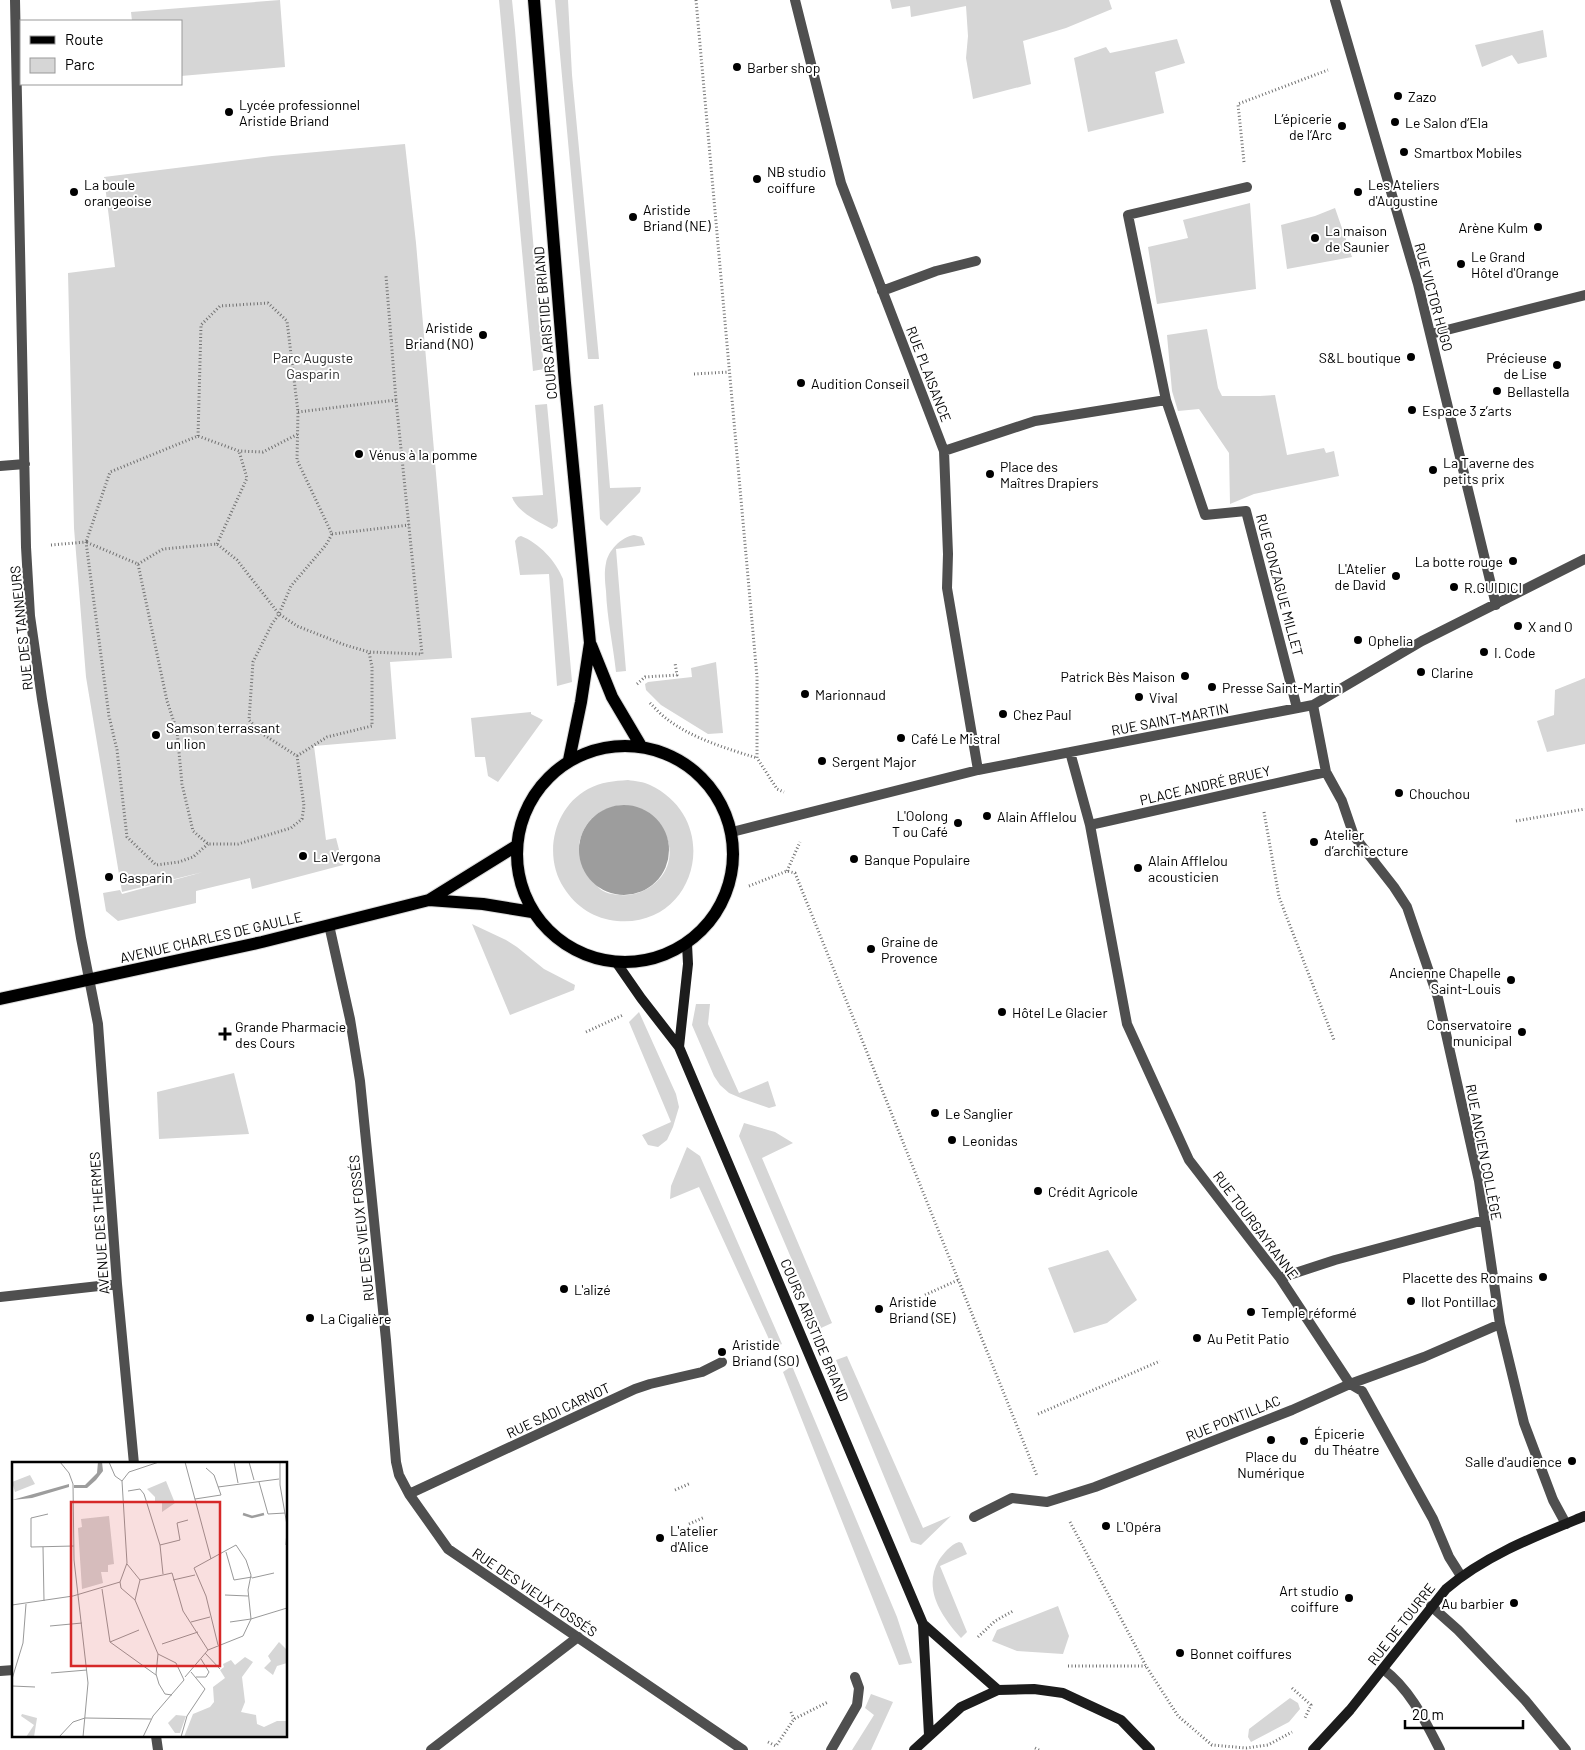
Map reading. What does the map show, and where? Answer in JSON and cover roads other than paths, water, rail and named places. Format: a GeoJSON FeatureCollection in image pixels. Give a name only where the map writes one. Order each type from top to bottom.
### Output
{"type":"FeatureCollection","features":[{"type":"Feature","properties":{"kind":"main road","name":"COURS ARISTIDE BRIAND"},"geometry":{"type":"LineString","coordinates":[[534,0],[565,383],[590,643],[581,702],[569,760]]}},
{"type":"Feature","properties":{"kind":"main road","name":"COURS ARISTIDE BRIAND"},"geometry":{"type":"LineString","coordinates":[[590,643],[612,697],[641,746]]}},
{"type":"Feature","properties":{"kind":"main road"},"geometry":{"type":"LineString","coordinates":[[616,745],[641,746],[664,752],[685,763],[704,779],[719,798],[732,832],[734,848],[732,875],[723,902],[708,925],[687,944],[653,959],[616,962],[583,955],[554,938],[532,912],[519,880],[516,846],[524,812],[542,782],[569,760],[591,750],[616,745]]}},
{"type":"Feature","properties":{"kind":"main road","name":"AVENUE CHARLES DE GAULLE"},"geometry":{"type":"LineString","coordinates":[[0,999],[262,942],[428,900],[516,846]]}},
{"type":"Feature","properties":{"kind":"main road","name":"AVENUE CHARLES DE GAULLE"},"geometry":{"type":"LineString","coordinates":[[428,900],[483,904],[532,912]]}},
{"type":"Feature","properties":{"kind":"main road","name":"COURS ARISTIDE BRIAND"},"geometry":{"type":"LineString","coordinates":[[679,1047],[688,964],[687,944]]}},
{"type":"Feature","properties":{"kind":"main road","name":"COURS ARISTIDE BRIAND"},"geometry":{"type":"LineString","coordinates":[[616,962],[679,1047],[923,1624],[929,1735]]}},
{"type":"Feature","properties":{"kind":"main road","name":"RUE DE TOURRE"},"geometry":{"type":"LineString","coordinates":[[1313,1750],[1350,1710],[1431,1606],[1461,1576],[1502,1551],[1585,1516]]}},
{"type":"Feature","properties":{"kind":"main road","name":"COURS ARISTIDE BRIAND"},"geometry":{"type":"LineString","coordinates":[[923,1624],[998,1690]]}},
{"type":"Feature","properties":{"kind":"main road"},"geometry":{"type":"LineString","coordinates":[[914,1750],[961,1707],[998,1690],[1034,1689],[1063,1693],[1121,1720],[1150,1750]]}},
{"type":"Feature","properties":{"kind":"street","name":"RUE DES TANNEURS"},"geometry":{"type":"LineString","coordinates":[[15,0],[26,547],[30,616],[89,980]]}},
{"type":"Feature","properties":{"kind":"street","name":"RUE PLAISANCE"},"geometry":{"type":"LineString","coordinates":[[795,0],[841,183],[944,451],[948,554],[947,588],[978,770]]}},
{"type":"Feature","properties":{"kind":"street","name":"RUE VICTOR HUGO"},"geometry":{"type":"LineString","coordinates":[[1335,0],[1418,284],[1496,605]]}},
{"type":"Feature","properties":{"kind":"street"},"geometry":{"type":"LineString","coordinates":[[944,451],[1035,421],[1166,400],[1128,215],[1247,187]]}},
{"type":"Feature","properties":{"kind":"street"},"geometry":{"type":"LineString","coordinates":[[882,291],[936,271],[976,261]]}},
{"type":"Feature","properties":{"kind":"street"},"geometry":{"type":"LineString","coordinates":[[1431,334],[1585,295]]}},
{"type":"Feature","properties":{"kind":"street","name":"RUE GONZAGUE MILLET"},"geometry":{"type":"LineString","coordinates":[[1166,400],[1205,515],[1246,511],[1297,708]]}},
{"type":"Feature","properties":{"kind":"street"},"geometry":{"type":"LineString","coordinates":[[0,466],[25,464]]}},
{"type":"Feature","properties":{"kind":"street","name":"RUE SAINT-MARTIN"},"geometry":{"type":"LineString","coordinates":[[732,832],[978,770],[1313,705],[1422,641],[1585,559]]}},
{"type":"Feature","properties":{"kind":"street"},"geometry":{"type":"LineString","coordinates":[[1313,705],[1326,772]]}},
{"type":"Feature","properties":{"kind":"street"},"geometry":{"type":"LineString","coordinates":[[1070,752],[1090,825]]}},
{"type":"Feature","properties":{"kind":"street","name":"PLACE ANDRÉ BRUEY"},"geometry":{"type":"LineString","coordinates":[[1090,825],[1326,772]]}},
{"type":"Feature","properties":{"kind":"street","name":"RUE ANCIEN COLLÈGE"},"geometry":{"type":"LineString","coordinates":[[1326,772],[1342,801],[1354,836],[1394,887],[1407,907],[1438,998],[1479,1181],[1500,1324],[1524,1423],[1553,1500],[1566,1524]]}},
{"type":"Feature","properties":{"kind":"street","name":"RUE TOURGAYRANNE"},"geometry":{"type":"LineString","coordinates":[[1090,825],[1127,1024],[1189,1160],[1280,1278],[1350,1384],[1362,1391],[1433,1519],[1449,1556],[1461,1576]]}},
{"type":"Feature","properties":{"kind":"street","name":"RUE DES VIEUX FOSSÉS"},"geometry":{"type":"LineString","coordinates":[[329,925],[350,1019],[360,1081],[386,1340],[396,1462],[399,1475],[409,1494],[448,1549],[743,1750]]}},
{"type":"Feature","properties":{"kind":"street","name":"AVENUE DES THERMES"},"geometry":{"type":"LineString","coordinates":[[89,980],[98,1024],[117,1284],[134,1462]]}},
{"type":"Feature","properties":{"kind":"street"},"geometry":{"type":"LineString","coordinates":[[1280,1278],[1335,1260],[1484,1220]]}},
{"type":"Feature","properties":{"kind":"street"},"geometry":{"type":"LineString","coordinates":[[0,1297],[117,1284]]}},
{"type":"Feature","properties":{"kind":"street","name":"RUE PONTILLAC"},"geometry":{"type":"LineString","coordinates":[[974,1517],[1012,1498],[1047,1502],[1095,1487],[1292,1410],[1350,1384],[1424,1357],[1500,1324]]}},
{"type":"Feature","properties":{"kind":"street","name":"RUE SADI CARNOT"},"geometry":{"type":"LineString","coordinates":[[409,1494],[635,1389],[702,1372],[722,1362]]}},
{"type":"Feature","properties":{"kind":"street"},"geometry":{"type":"LineString","coordinates":[[1431,1606],[1458,1630],[1525,1700],[1566,1750]]}},
{"type":"Feature","properties":{"kind":"street"},"geometry":{"type":"LineString","coordinates":[[431,1750],[578,1637]]}},
{"type":"Feature","properties":{"kind":"street"},"geometry":{"type":"LineString","coordinates":[[1383,1669],[1396,1678],[1407,1692],[1440,1750]]}},
{"type":"Feature","properties":{"kind":"street"},"geometry":{"type":"LineString","coordinates":[[831,1750],[857,1705],[859,1688],[855,1677]]}},
{"type":"Feature","properties":{"kind":"place","name":"Barber shop"},"geometry":{"type":"Point","coordinates":[737,67]}},
{"type":"Feature","properties":{"kind":"place","name":"Zazo"},"geometry":{"type":"Point","coordinates":[1398,96]}},
{"type":"Feature","properties":{"kind":"place","name":"Lycée professionnel Aristide Briand"},"geometry":{"type":"Point","coordinates":[229,112]}},
{"type":"Feature","properties":{"kind":"place","name":"Le Salon d’Ela"},"geometry":{"type":"Point","coordinates":[1395,122]}},
{"type":"Feature","properties":{"kind":"place","name":"L’épicerie de l’Arc"},"geometry":{"type":"Point","coordinates":[1342,126]}},
{"type":"Feature","properties":{"kind":"place","name":"Smartbox Mobiles"},"geometry":{"type":"Point","coordinates":[1404,152]}},
{"type":"Feature","properties":{"kind":"place","name":"NB studio coiffure"},"geometry":{"type":"Point","coordinates":[757,179]}},
{"type":"Feature","properties":{"kind":"place","name":"La boule orangeoise"},"geometry":{"type":"Point","coordinates":[74,192]}},
{"type":"Feature","properties":{"kind":"place","name":"Les Ateliers d'Augustine"},"geometry":{"type":"Point","coordinates":[1358,192]}},
{"type":"Feature","properties":{"kind":"place","name":"Aristide Briand (NE)"},"geometry":{"type":"Point","coordinates":[633,217]}},
{"type":"Feature","properties":{"kind":"place","name":"Arène Kulm"},"geometry":{"type":"Point","coordinates":[1538,227]}},
{"type":"Feature","properties":{"kind":"place","name":"La maison de Saunier"},"geometry":{"type":"Point","coordinates":[1315,238]}},
{"type":"Feature","properties":{"kind":"place","name":"Le Grand Hôtel d'Orange"},"geometry":{"type":"Point","coordinates":[1461,264]}},
{"type":"Feature","properties":{"kind":"place","name":"Aristide Briand (NO)"},"geometry":{"type":"Point","coordinates":[483,335]}},
{"type":"Feature","properties":{"kind":"place","name":"S&L boutique"},"geometry":{"type":"Point","coordinates":[1411,357]}},
{"type":"Feature","properties":{"kind":"place","name":"Précieuse de Lise"},"geometry":{"type":"Point","coordinates":[1557,365]}},
{"type":"Feature","properties":{"kind":"place","name":"Audition Conseil"},"geometry":{"type":"Point","coordinates":[801,383]}},
{"type":"Feature","properties":{"kind":"place","name":"Bellastella"},"geometry":{"type":"Point","coordinates":[1497,391]}},
{"type":"Feature","properties":{"kind":"place","name":"Espace 3 z’arts"},"geometry":{"type":"Point","coordinates":[1412,410]}},
{"type":"Feature","properties":{"kind":"place","name":"Vénus à la pomme"},"geometry":{"type":"Point","coordinates":[359,454]}},
{"type":"Feature","properties":{"kind":"place","name":"La Taverne des petits prix"},"geometry":{"type":"Point","coordinates":[1433,470]}},
{"type":"Feature","properties":{"kind":"place","name":"Place des Maîtres Drapiers"},"geometry":{"type":"Point","coordinates":[990,474]}},
{"type":"Feature","properties":{"kind":"place","name":"La botte rouge"},"geometry":{"type":"Point","coordinates":[1513,561]}},
{"type":"Feature","properties":{"kind":"place","name":"L'Atelier de David"},"geometry":{"type":"Point","coordinates":[1396,576]}},
{"type":"Feature","properties":{"kind":"place","name":"R.GUIDICI"},"geometry":{"type":"Point","coordinates":[1454,587]}},
{"type":"Feature","properties":{"kind":"place","name":"X and O"},"geometry":{"type":"Point","coordinates":[1518,626]}},
{"type":"Feature","properties":{"kind":"place","name":"Ophelia"},"geometry":{"type":"Point","coordinates":[1358,640]}},
{"type":"Feature","properties":{"kind":"place","name":"I. Code"},"geometry":{"type":"Point","coordinates":[1484,652]}},
{"type":"Feature","properties":{"kind":"place","name":"Clarine"},"geometry":{"type":"Point","coordinates":[1421,672]}},
{"type":"Feature","properties":{"kind":"place","name":"Patrick Bès Maison"},"geometry":{"type":"Point","coordinates":[1185,676]}},
{"type":"Feature","properties":{"kind":"place","name":"Presse Saint-Martin"},"geometry":{"type":"Point","coordinates":[1212,687]}},
{"type":"Feature","properties":{"kind":"place","name":"Marionnaud"},"geometry":{"type":"Point","coordinates":[805,694]}},
{"type":"Feature","properties":{"kind":"place","name":"Vival"},"geometry":{"type":"Point","coordinates":[1139,697]}},
{"type":"Feature","properties":{"kind":"place","name":"Chez Paul"},"geometry":{"type":"Point","coordinates":[1003,714]}},
{"type":"Feature","properties":{"kind":"place","name":"Samson terrassant un lion"},"geometry":{"type":"Point","coordinates":[156,735]}},
{"type":"Feature","properties":{"kind":"place","name":"Café Le Mistral"},"geometry":{"type":"Point","coordinates":[901,738]}},
{"type":"Feature","properties":{"kind":"place","name":"Sergent Major"},"geometry":{"type":"Point","coordinates":[822,761]}},
{"type":"Feature","properties":{"kind":"place","name":"Chouchou"},"geometry":{"type":"Point","coordinates":[1399,793]}},
{"type":"Feature","properties":{"kind":"place","name":"Alain Afflelou"},"geometry":{"type":"Point","coordinates":[987,816]}},
{"type":"Feature","properties":{"kind":"place","name":"L'Oolong T ou Café"},"geometry":{"type":"Point","coordinates":[958,823]}},
{"type":"Feature","properties":{"kind":"place","name":"Atelier d’architecture"},"geometry":{"type":"Point","coordinates":[1314,842]}},
{"type":"Feature","properties":{"kind":"place","name":"La Vergona"},"geometry":{"type":"Point","coordinates":[303,856]}},
{"type":"Feature","properties":{"kind":"place","name":"Banque Populaire"},"geometry":{"type":"Point","coordinates":[854,859]}},
{"type":"Feature","properties":{"kind":"place","name":"Alain Afflelou acousticien"},"geometry":{"type":"Point","coordinates":[1138,868]}},
{"type":"Feature","properties":{"kind":"place","name":"Gasparin"},"geometry":{"type":"Point","coordinates":[109,877]}},
{"type":"Feature","properties":{"kind":"place","name":"Graine de Provence"},"geometry":{"type":"Point","coordinates":[871,949]}},
{"type":"Feature","properties":{"kind":"place","name":"Ancienne Chapelle Saint-Louis"},"geometry":{"type":"Point","coordinates":[1511,980]}},
{"type":"Feature","properties":{"kind":"place","name":"Hôtel Le Glacier"},"geometry":{"type":"Point","coordinates":[1002,1012]}},
{"type":"Feature","properties":{"kind":"place","name":"Conservatoire municipal"},"geometry":{"type":"Point","coordinates":[1522,1032]}},
{"type":"Feature","properties":{"kind":"place","name":"Grande Pharmacie des Cours"},"geometry":{"type":"Point","coordinates":[225,1034]}},
{"type":"Feature","properties":{"kind":"place","name":"Le Sanglier"},"geometry":{"type":"Point","coordinates":[935,1113]}},
{"type":"Feature","properties":{"kind":"place","name":"Leonidas"},"geometry":{"type":"Point","coordinates":[952,1140]}},
{"type":"Feature","properties":{"kind":"place","name":"Crédit Agricole"},"geometry":{"type":"Point","coordinates":[1038,1191]}},
{"type":"Feature","properties":{"kind":"place","name":"Placette des Romains"},"geometry":{"type":"Point","coordinates":[1543,1277]}},
{"type":"Feature","properties":{"kind":"place","name":"L'alizé"},"geometry":{"type":"Point","coordinates":[564,1289]}},
{"type":"Feature","properties":{"kind":"place","name":"Ilot Pontillac"},"geometry":{"type":"Point","coordinates":[1411,1301]}},
{"type":"Feature","properties":{"kind":"place","name":"Aristide Briand (SE)"},"geometry":{"type":"Point","coordinates":[879,1309]}},
{"type":"Feature","properties":{"kind":"place","name":"Temple réformé"},"geometry":{"type":"Point","coordinates":[1251,1312]}},
{"type":"Feature","properties":{"kind":"place","name":"La Cigalière"},"geometry":{"type":"Point","coordinates":[310,1318]}},
{"type":"Feature","properties":{"kind":"place","name":"Au Petit Patio"},"geometry":{"type":"Point","coordinates":[1197,1338]}},
{"type":"Feature","properties":{"kind":"place","name":"Aristide Briand (SO)"},"geometry":{"type":"Point","coordinates":[722,1352]}},
{"type":"Feature","properties":{"kind":"place","name":"Place du Numérique"},"geometry":{"type":"Point","coordinates":[1271,1440]}},
{"type":"Feature","properties":{"kind":"place","name":"Épicerie du Théatre"},"geometry":{"type":"Point","coordinates":[1304,1441]}},
{"type":"Feature","properties":{"kind":"place","name":"Salle d'audience"},"geometry":{"type":"Point","coordinates":[1572,1461]}},
{"type":"Feature","properties":{"kind":"place","name":"L'Opéra"},"geometry":{"type":"Point","coordinates":[1106,1526]}},
{"type":"Feature","properties":{"kind":"place","name":"L'atelier d'Alice"},"geometry":{"type":"Point","coordinates":[660,1538]}},
{"type":"Feature","properties":{"kind":"place","name":"Art studio coiffure"},"geometry":{"type":"Point","coordinates":[1349,1598]}},
{"type":"Feature","properties":{"kind":"place","name":"Au barbier"},"geometry":{"type":"Point","coordinates":[1514,1603]}},
{"type":"Feature","properties":{"kind":"place","name":"Bonnet coiffures"},"geometry":{"type":"Point","coordinates":[1180,1653]}},
{"type":"Feature","properties":{"kind":"park label","name":"Parc Auguste Gasparin"},"geometry":{"type":"Point","coordinates":[313,366]}}]}
